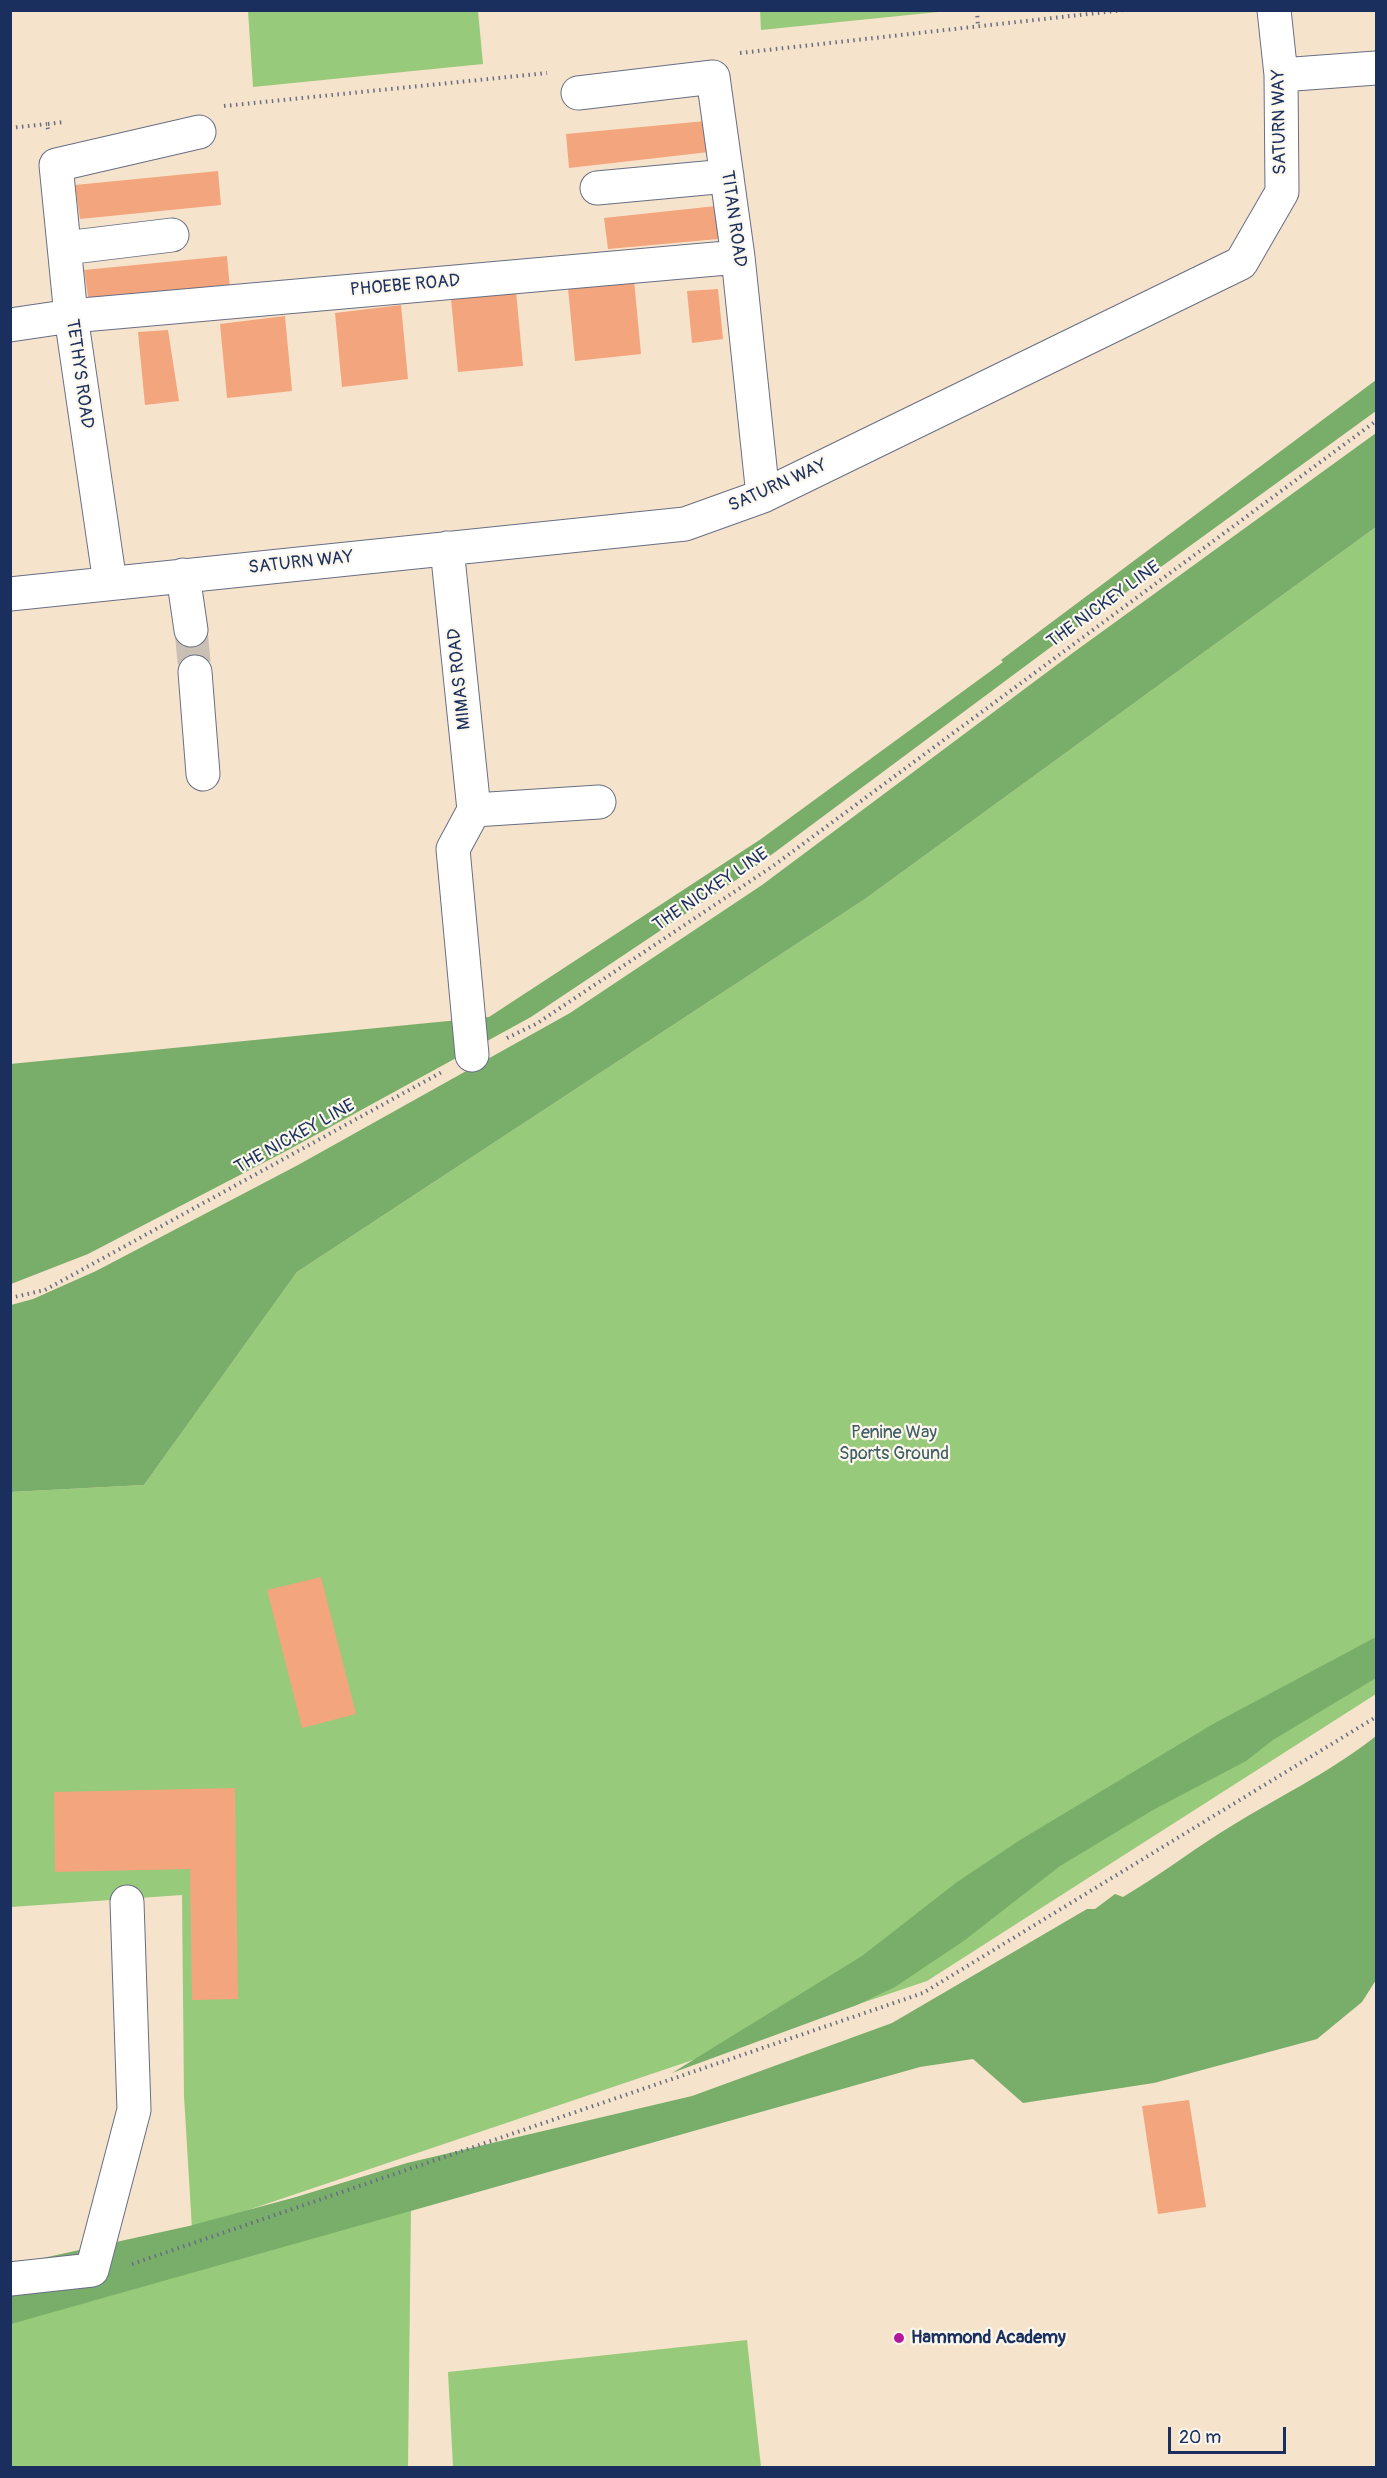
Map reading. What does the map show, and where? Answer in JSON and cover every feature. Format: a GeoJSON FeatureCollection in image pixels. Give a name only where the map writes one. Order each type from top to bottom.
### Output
{"type":"FeatureCollection","features":[{"type":"Feature","properties":{"kind":"street","name":"SATURN WAY"},"geometry":{"type":"LineString","coordinates":[[10,594],[685,524],[763,496],[1241,263],[1282,192],[1281,75],[1274,10]]}},
{"type":"Feature","properties":{"kind":"street"},"geometry":{"type":"LineString","coordinates":[[1281,75],[1377,68]]}},
{"type":"Feature","properties":{"kind":"street","name":"TITAN ROAD"},"geometry":{"type":"LineString","coordinates":[[578,93],[713,77],[738,257],[763,496]]}},
{"type":"Feature","properties":{"kind":"street","name":"TETHYS ROAD"},"geometry":{"type":"LineString","coordinates":[[110,583],[71,316],[56,165],[199,132]]}},
{"type":"Feature","properties":{"kind":"street"},"geometry":{"type":"LineString","coordinates":[[597,188],[727,176]]}},
{"type":"Feature","properties":{"kind":"street"},"geometry":{"type":"LineString","coordinates":[[65,248],[172,235]]}},
{"type":"Feature","properties":{"kind":"street","name":"PHOEBE ROAD"},"geometry":{"type":"LineString","coordinates":[[10,325],[71,316],[738,257]]}},
{"type":"Feature","properties":{"kind":"street","name":"MIMAS ROAD"},"geometry":{"type":"LineString","coordinates":[[447,548],[474,810]]}},
{"type":"Feature","properties":{"kind":"street"},"geometry":{"type":"LineString","coordinates":[[183,575],[191,630]]}},
{"type":"Feature","properties":{"kind":"street"},"geometry":{"type":"LineString","coordinates":[[195,672],[203,774]]}},
{"type":"Feature","properties":{"kind":"street"},"geometry":{"type":"LineString","coordinates":[[472,1055],[453,849],[474,810],[599,802]]}},
{"type":"Feature","properties":{"kind":"street"},"geometry":{"type":"LineString","coordinates":[[10,2279],[92,2270],[134,2110],[128,1902]]}},
{"type":"Feature","properties":{"kind":"path"},"geometry":{"type":"LineString","coordinates":[[977,10],[978,27]]}},
{"type":"Feature","properties":{"kind":"path"},"geometry":{"type":"LineString","coordinates":[[10,128],[47,124]]}},
{"type":"Feature","properties":{"kind":"path","name":"THE NICKEY LINE"},"geometry":{"type":"LineString","coordinates":[[10,1298],[45,1290],[472,1055],[536,1024],[773,866],[1377,422]]}},
{"type":"Feature","properties":{"kind":"path"},"geometry":{"type":"LineString","coordinates":[[92,2270],[126,2266],[922,1993],[1377,1717]]}},
{"type":"Feature","properties":{"kind":"green space"},"geometry":{"type":"Polygon","coordinates":[[[760,10],[948,10],[948,11],[761,30],[760,10]]]}},
{"type":"Feature","properties":{"kind":"green space"},"geometry":{"type":"Polygon","coordinates":[[[248,11],[478,11],[483,64],[253,87],[248,11]]]}},
{"type":"Feature","properties":{"kind":"green space"},"geometry":{"type":"Polygon","coordinates":[[[1376,380],[1376,411],[1063,638],[751,870],[531,1017],[290,1149],[88,1254],[11,1284],[10,1064],[489,1017],[761,839],[1003,662],[1001,660],[1376,380]]]}},
{"type":"Feature","properties":{"kind":"green space"},"geometry":{"type":"Polygon","coordinates":[[[1376,433],[1376,527],[865,899],[297,1272],[144,1485],[11,1492],[11,1305],[33,1299],[96,1271],[298,1165],[570,1013],[762,885],[1074,652],[1376,433]]]}},
{"type":"Feature","properties":{"kind":"green space","name":"Penine Way Sports Ground"},"geometry":{"type":"Polygon","coordinates":[[[1376,527],[1376,1694],[927,1981],[192,2229],[184,2096],[182,1895],[11,1907],[11,1492],[144,1485],[297,1272],[865,899],[1376,527]]]}},
{"type":"Feature","properties":{"kind":"green space"},"geometry":{"type":"Polygon","coordinates":[[[1376,1637],[1376,1678],[1273,1740],[1246,1761],[1153,1810],[1060,1866],[965,1940],[895,1987],[857,2005],[672,2073],[862,1956],[957,1882],[1020,1840],[1213,1724],[1376,1637]]]}},
{"type":"Feature","properties":{"kind":"green space"},"geometry":{"type":"Polygon","coordinates":[[[1376,1736],[1376,1980],[1362,2002],[1317,2039],[1154,2083],[1023,2103],[973,2059],[920,2067],[11,2324],[11,2265],[189,2226],[296,2197],[407,2163],[692,2096],[892,2023],[1087,1909],[1095,1909],[1115,1894],[1123,1897],[1220,1833],[1339,1763],[1376,1736]]]}},
{"type":"Feature","properties":{"kind":"green space"},"geometry":{"type":"Polygon","coordinates":[[[411,2207],[408,2467],[11,2468],[11,2300],[411,2207]]]}},
{"type":"Feature","properties":{"kind":"green space"},"geometry":{"type":"Polygon","coordinates":[[[747,2340],[761,2467],[453,2467],[448,2372],[747,2340]]]}},
{"type":"Feature","properties":{"kind":"building"},"geometry":{"type":"Polygon","coordinates":[[[706,121],[709,152],[569,168],[566,134],[706,121]]]}},
{"type":"Feature","properties":{"kind":"building"},"geometry":{"type":"Polygon","coordinates":[[[218,171],[221,205],[80,219],[75,185],[218,171]]]}},
{"type":"Feature","properties":{"kind":"building"},"geometry":{"type":"Polygon","coordinates":[[[716,206],[718,239],[608,249],[604,218],[716,206]]]}},
{"type":"Feature","properties":{"kind":"building"},"geometry":{"type":"Polygon","coordinates":[[[227,256],[230,289],[89,303],[84,270],[227,256]]]}},
{"type":"Feature","properties":{"kind":"building"},"geometry":{"type":"Polygon","coordinates":[[[634,280],[641,354],[575,361],[568,288],[634,280]]]}},
{"type":"Feature","properties":{"kind":"building"},"geometry":{"type":"Polygon","coordinates":[[[718,289],[723,339],[692,343],[687,291],[718,289]]]}},
{"type":"Feature","properties":{"kind":"building"},"geometry":{"type":"Polygon","coordinates":[[[516,291],[523,366],[458,372],[451,299],[516,291]]]}},
{"type":"Feature","properties":{"kind":"building"},"geometry":{"type":"Polygon","coordinates":[[[401,305],[408,379],[342,387],[335,313],[401,305]]]}},
{"type":"Feature","properties":{"kind":"building"},"geometry":{"type":"Polygon","coordinates":[[[285,316],[292,391],[227,398],[220,324],[285,316]]]}},
{"type":"Feature","properties":{"kind":"building"},"geometry":{"type":"Polygon","coordinates":[[[168,330],[179,401],[145,405],[138,332],[168,330]]]}},
{"type":"Feature","properties":{"kind":"building"},"geometry":{"type":"Polygon","coordinates":[[[321,1577],[356,1714],[302,1728],[267,1590],[321,1577]]]}},
{"type":"Feature","properties":{"kind":"building"},"geometry":{"type":"Polygon","coordinates":[[[235,1788],[238,1999],[192,2000],[190,1869],[55,1872],[54,1792],[235,1788]]]}},
{"type":"Feature","properties":{"kind":"building"},"geometry":{"type":"Polygon","coordinates":[[[1189,2100],[1206,2207],[1158,2214],[1142,2106],[1189,2100]]]}},
{"type":"Feature","properties":{"kind":"tunnel"},"geometry":{"type":"LineString","coordinates":[[191,630],[195,672]]}},
{"type":"Feature","properties":{"kind":"place","name":"Hammond Academy"},"geometry":{"type":"Point","coordinates":[899,2338]}}]}
